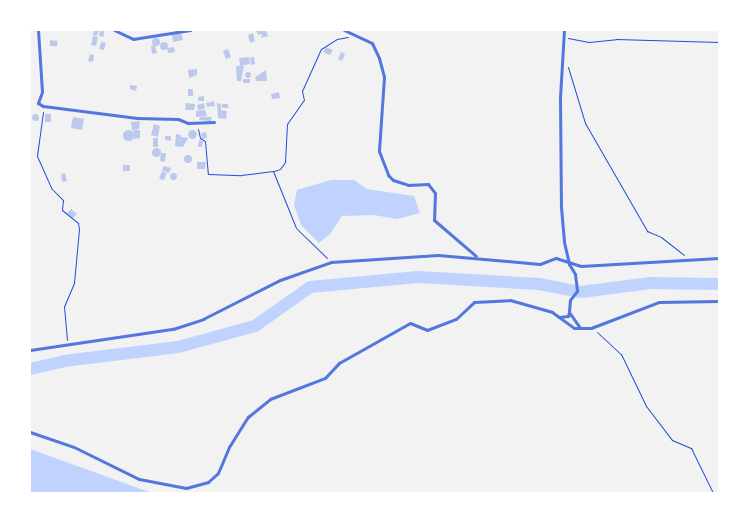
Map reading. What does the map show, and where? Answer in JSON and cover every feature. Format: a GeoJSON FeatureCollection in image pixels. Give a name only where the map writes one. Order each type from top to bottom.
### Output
{"type":"FeatureCollection","features":[{"type":"Feature","properties":{"kind":"street"},"geometry":{"type":"LineString","coordinates":[[38,30],[42,92],[38,103],[43,106],[198,123],[214,122]]}},
{"type":"Feature","properties":{"kind":"street"},"geometry":{"type":"LineString","coordinates":[[114,30],[132,39],[190,30]]}},
{"type":"Feature","properties":{"kind":"street"},"geometry":{"type":"LineString","coordinates":[[344,30],[372,43],[384,77],[379,151],[388,175],[393,180],[408,185],[428,184],[435,193],[434,220],[476,256]]}},
{"type":"Feature","properties":{"kind":"street"},"geometry":{"type":"LineString","coordinates":[[558,318],[568,316],[570,300],[577,291],[575,274],[569,264],[561,207],[562,36],[564,30]]}},
{"type":"Feature","properties":{"kind":"street"},"geometry":{"type":"LineString","coordinates":[[30,350],[173,329],[196,322],[280,280],[331,262],[476,256],[540,264],[556,258],[569,264],[581,266],[688,258],[719,258]]}},
{"type":"Feature","properties":{"kind":"street"},"geometry":{"type":"LineString","coordinates":[[30,432],[74,447],[139,479],[186,488],[208,482],[218,473],[229,447],[248,417],[270,399],[325,378],[339,363],[396,329],[410,323],[427,330],[445,325],[474,302],[510,300],[552,312],[574,328],[590,328],[659,302],[719,301]]}},
{"type":"Feature","properties":{"kind":"street"},"geometry":{"type":"LineString","coordinates":[[569,312],[580,328]]}},
{"type":"Feature","properties":{"kind":"path"},"geometry":{"type":"LineString","coordinates":[[198,123],[200,138],[205,141],[208,174],[241,175],[280,169],[285,162],[287,124],[304,100],[304,84],[321,49],[337,39],[356,36]]}},
{"type":"Feature","properties":{"kind":"path"},"geometry":{"type":"LineString","coordinates":[[562,36],[589,42],[616,39],[719,42]]}},
{"type":"Feature","properties":{"kind":"path"},"geometry":{"type":"LineString","coordinates":[[567,64],[585,123],[647,231],[661,237],[688,258]]}},
{"type":"Feature","properties":{"kind":"path"},"geometry":{"type":"LineString","coordinates":[[43,106],[37,156],[52,189],[63,200],[62,210],[78,223],[79,229],[74,282],[64,306],[68,344]]}},
{"type":"Feature","properties":{"kind":"path"},"geometry":{"type":"LineString","coordinates":[[273,171],[296,228],[331,262]]}},
{"type":"Feature","properties":{"kind":"path"},"geometry":{"type":"LineString","coordinates":[[590,328],[603,335],[621,354],[646,406],[672,440],[691,448],[713,493]]}},
{"type":"Feature","properties":{"kind":"water"},"geometry":{"type":"Polygon","coordinates":[[[331,180],[354,180],[367,189],[414,196],[420,213],[397,219],[374,215],[342,216],[330,234],[319,243],[301,225],[294,205],[297,190],[331,180]]]}},
{"type":"Feature","properties":{"kind":"water"},"geometry":{"type":"Polygon","coordinates":[[[30,449],[152,493],[30,492],[30,449]]]}},
{"type":"Feature","properties":{"kind":"building"},"geometry":{"type":"Polygon","coordinates":[[[94,30],[99,30],[97,36],[93,35],[94,30]]]}},
{"type":"Feature","properties":{"kind":"building"},"geometry":{"type":"Polygon","coordinates":[[[100,30],[105,30],[103,37],[99,36],[100,30]]]}},
{"type":"Feature","properties":{"kind":"building"},"geometry":{"type":"Polygon","coordinates":[[[256,30],[266,31],[268,36],[261,38],[262,34],[258,35],[256,30]]]}},
{"type":"Feature","properties":{"kind":"building"},"geometry":{"type":"Polygon","coordinates":[[[181,33],[183,40],[173,42],[172,35],[181,33]]]}},
{"type":"Feature","properties":{"kind":"building"},"geometry":{"type":"Polygon","coordinates":[[[253,33],[255,41],[250,43],[248,35],[253,33]]]}},
{"type":"Feature","properties":{"kind":"building"},"geometry":{"type":"Polygon","coordinates":[[[93,36],[98,37],[96,46],[91,45],[93,36]]]}},
{"type":"Feature","properties":{"kind":"building"},"geometry":{"type":"Polygon","coordinates":[[[156,38],[160,42],[156,46],[152,42],[156,38]]]}},
{"type":"Feature","properties":{"kind":"building"},"geometry":{"type":"Polygon","coordinates":[[[50,40],[58,41],[57,46],[50,46],[50,40]]]}},
{"type":"Feature","properties":{"kind":"building"},"geometry":{"type":"Polygon","coordinates":[[[101,42],[106,43],[104,50],[99,49],[101,42]]]}},
{"type":"Feature","properties":{"kind":"building"},"geometry":{"type":"Polygon","coordinates":[[[164,42],[168,46],[164,50],[160,46],[164,42]]]}},
{"type":"Feature","properties":{"kind":"building"},"geometry":{"type":"Polygon","coordinates":[[[155,45],[157,53],[152,54],[151,46],[155,45]]]}},
{"type":"Feature","properties":{"kind":"building"},"geometry":{"type":"Polygon","coordinates":[[[174,47],[175,52],[168,53],[167,48],[174,47]]]}},
{"type":"Feature","properties":{"kind":"building"},"geometry":{"type":"Polygon","coordinates":[[[326,47],[333,50],[330,55],[323,52],[326,47]]]}},
{"type":"Feature","properties":{"kind":"building"},"geometry":{"type":"Polygon","coordinates":[[[228,49],[231,57],[226,59],[223,51],[228,49]]]}},
{"type":"Feature","properties":{"kind":"building"},"geometry":{"type":"Polygon","coordinates":[[[341,52],[345,54],[342,61],[338,59],[341,52]]]}},
{"type":"Feature","properties":{"kind":"building"},"geometry":{"type":"Polygon","coordinates":[[[90,54],[94,55],[93,62],[88,61],[90,54]]]}},
{"type":"Feature","properties":{"kind":"building"},"geometry":{"type":"Polygon","coordinates":[[[249,57],[250,64],[240,66],[239,58],[249,57]]]}},
{"type":"Feature","properties":{"kind":"building"},"geometry":{"type":"Polygon","coordinates":[[[254,57],[255,64],[251,65],[250,58],[254,57]]]}},
{"type":"Feature","properties":{"kind":"building"},"geometry":{"type":"Polygon","coordinates":[[[236,66],[244,66],[241,81],[237,81],[236,66]]]}},
{"type":"Feature","properties":{"kind":"building"},"geometry":{"type":"Polygon","coordinates":[[[197,69],[197,75],[189,78],[188,70],[197,69]]]}},
{"type":"Feature","properties":{"kind":"building"},"geometry":{"type":"Polygon","coordinates":[[[266,70],[267,81],[256,81],[255,77],[266,70]]]}},
{"type":"Feature","properties":{"kind":"building"},"geometry":{"type":"Polygon","coordinates":[[[248,72],[251,75],[248,78],[245,75],[248,72]]]}},
{"type":"Feature","properties":{"kind":"building"},"geometry":{"type":"Polygon","coordinates":[[[243,79],[250,79],[250,83],[243,83],[243,79]]]}},
{"type":"Feature","properties":{"kind":"building"},"geometry":{"type":"Polygon","coordinates":[[[130,85],[137,86],[136,91],[130,89],[130,85]]]}},
{"type":"Feature","properties":{"kind":"building"},"geometry":{"type":"Polygon","coordinates":[[[188,89],[193,89],[193,96],[188,96],[188,89]]]}},
{"type":"Feature","properties":{"kind":"building"},"geometry":{"type":"Polygon","coordinates":[[[279,92],[280,98],[272,99],[271,94],[279,92]]]}},
{"type":"Feature","properties":{"kind":"building"},"geometry":{"type":"Polygon","coordinates":[[[204,96],[204,101],[198,101],[198,97],[204,96]]]}},
{"type":"Feature","properties":{"kind":"building"},"geometry":{"type":"Polygon","coordinates":[[[214,101],[215,106],[207,107],[206,103],[214,101]]]}},
{"type":"Feature","properties":{"kind":"building"},"geometry":{"type":"Polygon","coordinates":[[[186,103],[195,104],[194,110],[185,110],[186,103]]]}},
{"type":"Feature","properties":{"kind":"building"},"geometry":{"type":"Polygon","coordinates":[[[204,103],[205,109],[198,110],[197,105],[204,103]]]}},
{"type":"Feature","properties":{"kind":"building"},"geometry":{"type":"Polygon","coordinates":[[[217,103],[221,104],[221,110],[227,111],[226,119],[218,118],[217,103]]]}},
{"type":"Feature","properties":{"kind":"building"},"geometry":{"type":"Polygon","coordinates":[[[222,104],[228,104],[228,108],[222,108],[222,104]]]}},
{"type":"Feature","properties":{"kind":"building"},"geometry":{"type":"Polygon","coordinates":[[[205,110],[207,116],[196,117],[196,111],[205,110]]]}},
{"type":"Feature","properties":{"kind":"building"},"geometry":{"type":"Polygon","coordinates":[[[35,114],[38,117],[35,120],[32,117],[35,114]]]}},
{"type":"Feature","properties":{"kind":"building"},"geometry":{"type":"Polygon","coordinates":[[[45,114],[51,114],[51,122],[45,122],[45,114]]]}},
{"type":"Feature","properties":{"kind":"building"},"geometry":{"type":"Polygon","coordinates":[[[73,117],[84,119],[82,130],[71,128],[73,117]]]}},
{"type":"Feature","properties":{"kind":"building"},"geometry":{"type":"Polygon","coordinates":[[[200,117],[212,117],[211,121],[199,120],[200,117]]]}},
{"type":"Feature","properties":{"kind":"building"},"geometry":{"type":"Polygon","coordinates":[[[140,121],[139,129],[132,130],[131,122],[140,121]]]}},
{"type":"Feature","properties":{"kind":"building"},"geometry":{"type":"Polygon","coordinates":[[[154,124],[160,126],[158,137],[151,135],[154,124]]]}},
{"type":"Feature","properties":{"kind":"building"},"geometry":{"type":"Polygon","coordinates":[[[128,129],[134,135],[128,141],[122,135],[128,129]]]}},
{"type":"Feature","properties":{"kind":"building"},"geometry":{"type":"Polygon","coordinates":[[[192,129],[197,134],[192,139],[187,134],[192,129]]]}},
{"type":"Feature","properties":{"kind":"building"},"geometry":{"type":"Polygon","coordinates":[[[133,130],[140,130],[140,138],[134,139],[133,130]]]}},
{"type":"Feature","properties":{"kind":"building"},"geometry":{"type":"Polygon","coordinates":[[[206,132],[207,138],[202,139],[201,133],[206,132]]]}},
{"type":"Feature","properties":{"kind":"building"},"geometry":{"type":"Polygon","coordinates":[[[176,134],[181,135],[180,143],[181,137],[188,138],[183,147],[175,146],[176,134]]]}},
{"type":"Feature","properties":{"kind":"building"},"geometry":{"type":"Polygon","coordinates":[[[165,136],[171,136],[171,141],[165,140],[165,136]]]}},
{"type":"Feature","properties":{"kind":"building"},"geometry":{"type":"Polygon","coordinates":[[[153,138],[158,138],[158,147],[153,147],[153,138]]]}},
{"type":"Feature","properties":{"kind":"building"},"geometry":{"type":"Polygon","coordinates":[[[199,140],[203,141],[202,147],[198,147],[199,140]]]}},
{"type":"Feature","properties":{"kind":"building"},"geometry":{"type":"Polygon","coordinates":[[[156,148],[160,152],[156,156],[152,152],[156,148]]]}},
{"type":"Feature","properties":{"kind":"building"},"geometry":{"type":"Polygon","coordinates":[[[161,153],[166,153],[165,162],[160,161],[161,153]]]}},
{"type":"Feature","properties":{"kind":"building"},"geometry":{"type":"Polygon","coordinates":[[[188,155],[192,159],[188,163],[184,159],[188,155]]]}},
{"type":"Feature","properties":{"kind":"building"},"geometry":{"type":"Polygon","coordinates":[[[197,162],[206,162],[205,169],[197,169],[197,162]]]}},
{"type":"Feature","properties":{"kind":"building"},"geometry":{"type":"Polygon","coordinates":[[[123,165],[130,165],[130,171],[123,171],[123,165]]]}},
{"type":"Feature","properties":{"kind":"building"},"geometry":{"type":"Polygon","coordinates":[[[164,166],[171,168],[169,173],[162,170],[164,166]]]}},
{"type":"Feature","properties":{"kind":"building"},"geometry":{"type":"Polygon","coordinates":[[[162,171],[167,173],[164,180],[159,179],[162,171]]]}},
{"type":"Feature","properties":{"kind":"building"},"geometry":{"type":"Polygon","coordinates":[[[65,173],[67,181],[62,182],[61,174],[65,173]]]}},
{"type":"Feature","properties":{"kind":"building"},"geometry":{"type":"Polygon","coordinates":[[[173,173],[176,176],[173,179],[170,176],[173,173]]]}},
{"type":"Feature","properties":{"kind":"building"},"geometry":{"type":"Polygon","coordinates":[[[71,209],[77,214],[73,218],[67,213],[71,209]]]}},
{"type":"Feature","properties":{"kind":"waterway"},"geometry":{"type":"LineString","coordinates":[[30,369],[64,361],[178,347],[255,326],[310,287],[418,277],[539,284],[581,292],[650,283],[719,284]]}}]}
